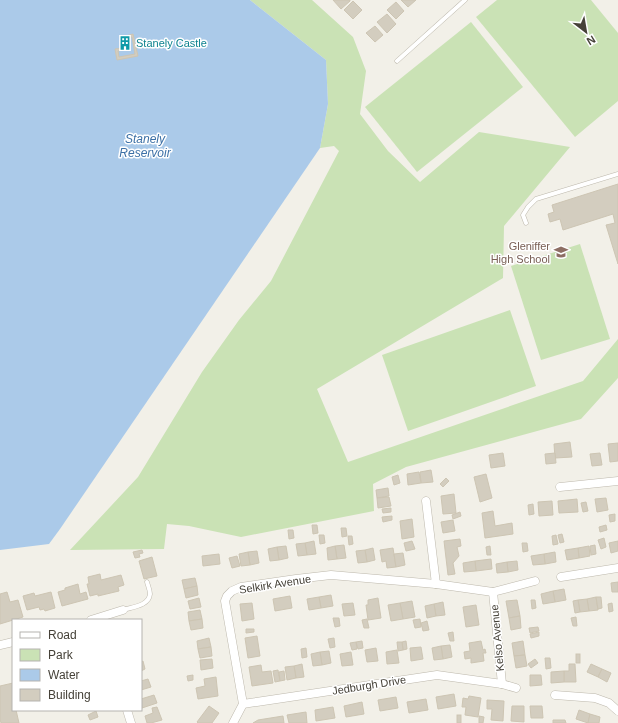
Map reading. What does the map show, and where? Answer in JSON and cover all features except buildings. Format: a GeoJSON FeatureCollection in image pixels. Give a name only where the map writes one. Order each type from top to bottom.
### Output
{"type":"FeatureCollection","features":[{"type":"Feature","properties":{"kind":"street"},"geometry":{"type":"LineString","coordinates":[[560,486],[618,481]]}},
{"type":"Feature","properties":{"kind":"street"},"geometry":{"type":"LineString","coordinates":[[426,501],[436,584]]}},
{"type":"Feature","properties":{"kind":"street"},"geometry":{"type":"LineString","coordinates":[[561,577],[618,568]]}},
{"type":"Feature","properties":{"kind":"street","name":"Selkirk Avenue"},"geometry":{"type":"LineString","coordinates":[[243,704],[225,601],[227,596],[232,591],[241,587],[331,575],[436,584],[493,592],[535,581]]}},
{"type":"Feature","properties":{"kind":"street","name":"Kelso Avenue"},"geometry":{"type":"LineString","coordinates":[[493,592],[502,684]]}},
{"type":"Feature","properties":{"kind":"street"},"geometry":{"type":"LineString","coordinates":[[95,619],[123,610]]}},
{"type":"Feature","properties":{"kind":"street"},"geometry":{"type":"LineString","coordinates":[[0,646],[12,642]]}},
{"type":"Feature","properties":{"kind":"street","name":"Jedburgh Drive"},"geometry":{"type":"LineString","coordinates":[[243,704],[437,675],[502,684],[516,688]]}},
{"type":"Feature","properties":{"kind":"street"},"geometry":{"type":"LineString","coordinates":[[555,695],[595,698],[609,703],[618,711]]}},
{"type":"Feature","properties":{"kind":"street"},"geometry":{"type":"LineString","coordinates":[[233,723],[243,704]]}},
{"type":"Feature","properties":{"kind":"street"},"geometry":{"type":"LineString","coordinates":[[127,711],[132,723]]}},
{"type":"Feature","properties":{"kind":"lane"},"geometry":{"type":"LineString","coordinates":[[397,61],[465,0]]}},
{"type":"Feature","properties":{"kind":"lane"},"geometry":{"type":"LineString","coordinates":[[526,223],[523,215],[536,199],[618,174]]}},
{"type":"Feature","properties":{"kind":"lane"},"geometry":{"type":"LineString","coordinates":[[123,610],[145,603],[149,599],[150,593],[147,582]]}},
{"type":"Feature","properties":{"kind":"green space"},"geometry":{"type":"Polygon","coordinates":[[[250,0],[312,0],[353,37],[366,71],[360,114],[388,151],[420,182],[479,132],[570,147],[504,226],[503,278],[317,389],[348,462],[583,381],[618,339],[618,378],[581,419],[406,467],[373,484],[374,511],[241,537],[189,526],[167,524],[164,549],[70,550],[138,477],[202,372],[239,320],[271,281],[339,151],[334,146],[320,148],[328,104],[326,60],[250,0]]]}},
{"type":"Feature","properties":{"kind":"green space"},"geometry":{"type":"Polygon","coordinates":[[[497,0],[591,0],[618,33],[618,101],[575,137],[476,17],[497,0]]]}},
{"type":"Feature","properties":{"kind":"green space"},"geometry":{"type":"Polygon","coordinates":[[[471,22],[523,87],[417,172],[365,107],[471,22]]]}},
{"type":"Feature","properties":{"kind":"green space"},"geometry":{"type":"Polygon","coordinates":[[[580,244],[610,339],[541,360],[511,266],[580,244]]]}},
{"type":"Feature","properties":{"kind":"green space"},"geometry":{"type":"Polygon","coordinates":[[[510,310],[536,386],[408,431],[382,355],[510,310]]]}},
{"type":"Feature","properties":{"kind":"water","name":"Stanely Reservoir"},"geometry":{"type":"Polygon","coordinates":[[[0,0],[250,0],[326,60],[328,104],[320,148],[49,544],[0,550],[0,0]]]}},
{"type":"Feature","properties":{"kind":"place","name":"Stanely Castle"},"geometry":{"type":"Point","coordinates":[125,43]}},
{"type":"Feature","properties":{"kind":"place","name":"Gleniffer High School"},"geometry":{"type":"Point","coordinates":[561,252]}}]}
